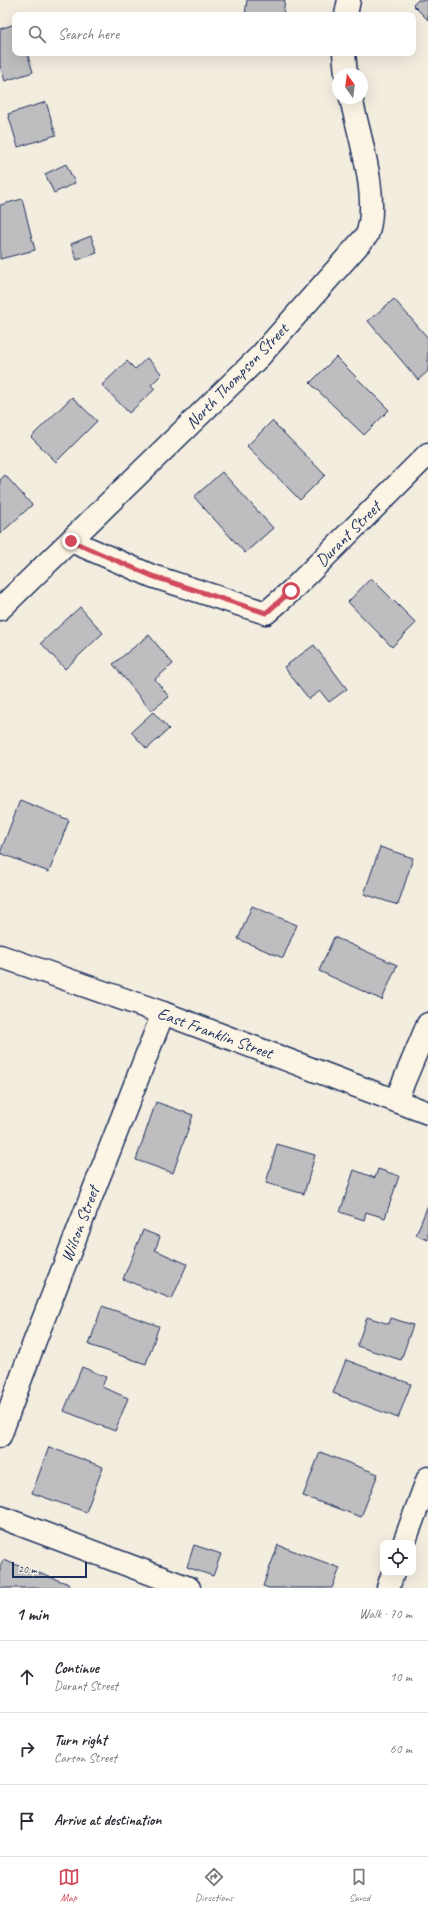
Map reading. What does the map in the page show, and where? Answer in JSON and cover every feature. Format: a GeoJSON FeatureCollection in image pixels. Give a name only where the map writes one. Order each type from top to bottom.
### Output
{"type":"FeatureCollection","features":[{"type":"Feature","properties":{"kind":"street"},"geometry":{"type":"LineString","coordinates":[[347,12],[349,0]]}},
{"type":"Feature","properties":{"kind":"street"},"geometry":{"type":"LineString","coordinates":[[344,56],[345,68]]}},
{"type":"Feature","properties":{"kind":"street","name":"North Thompson Street"},"geometry":{"type":"LineString","coordinates":[[0,609],[260,356],[367,235],[371,224],[371,192],[352,104]]}},
{"type":"Feature","properties":{"kind":"street","name":"Durant Street"},"geometry":{"type":"LineString","coordinates":[[71,541],[152,576],[266,613],[291,591],[428,454]]}},
{"type":"Feature","properties":{"kind":"street","name":"East Franklin Street"},"geometry":{"type":"LineString","coordinates":[[0,956],[163,1013],[428,1112]]}},
{"type":"Feature","properties":{"kind":"street","name":"Wilson Street"},"geometry":{"type":"LineString","coordinates":[[0,1436],[37,1335],[163,1013]]}},
{"type":"Feature","properties":{"kind":"street"},"geometry":{"type":"LineString","coordinates":[[396,1100],[428,1024]]}},
{"type":"Feature","properties":{"kind":"street"},"geometry":{"type":"LineString","coordinates":[[405,1540],[428,1478]]}},
{"type":"Feature","properties":{"kind":"street"},"geometry":{"type":"LineString","coordinates":[[0,1517],[189,1588]]}},
{"type":"Feature","properties":{"kind":"street"},"geometry":{"type":"LineString","coordinates":[[388,1588],[392,1576]]}},
{"type":"Feature","properties":{"kind":"building"},"geometry":{"type":"Polygon","coordinates":[[[247,0],[285,0],[283,12],[245,12],[247,0]]]}},
{"type":"Feature","properties":{"kind":"building"},"geometry":{"type":"Polygon","coordinates":[[[418,0],[428,0],[428,20],[413,5],[418,0]]]}},
{"type":"Feature","properties":{"kind":"building"},"geometry":{"type":"Polygon","coordinates":[[[12,25],[12,56],[28,56],[33,72],[5,81],[0,66],[0,29],[12,25]]]}},
{"type":"Feature","properties":{"kind":"building"},"geometry":{"type":"Polygon","coordinates":[[[46,102],[56,135],[18,147],[8,114],[46,102]]]}},
{"type":"Feature","properties":{"kind":"building"},"geometry":{"type":"Polygon","coordinates":[[[66,164],[75,183],[54,193],[45,174],[66,164]]]}},
{"type":"Feature","properties":{"kind":"building"},"geometry":{"type":"Polygon","coordinates":[[[22,199],[35,250],[0,259],[0,205],[22,199]]]}},
{"type":"Feature","properties":{"kind":"building"},"geometry":{"type":"Polygon","coordinates":[[[91,236],[97,253],[77,260],[71,244],[91,236]]]}},
{"type":"Feature","properties":{"kind":"building"},"geometry":{"type":"Polygon","coordinates":[[[394,299],[428,338],[428,371],[418,380],[368,321],[394,299]]]}},
{"type":"Feature","properties":{"kind":"building"},"geometry":{"type":"Polygon","coordinates":[[[336,357],[389,410],[364,435],[310,383],[336,357]]]}},
{"type":"Feature","properties":{"kind":"building"},"geometry":{"type":"Polygon","coordinates":[[[147,358],[162,374],[151,385],[155,389],[129,413],[102,385],[127,361],[135,369],[147,358]]]}},
{"type":"Feature","properties":{"kind":"building"},"geometry":{"type":"Polygon","coordinates":[[[72,397],[97,421],[56,462],[31,437],[72,397]]]}},
{"type":"Feature","properties":{"kind":"building"},"geometry":{"type":"Polygon","coordinates":[[[272,421],[325,475],[300,500],[247,446],[272,421]]]}},
{"type":"Feature","properties":{"kind":"building"},"geometry":{"type":"Polygon","coordinates":[[[222,472],[273,528],[245,553],[194,497],[222,472]]]}},
{"type":"Feature","properties":{"kind":"building"},"geometry":{"type":"Polygon","coordinates":[[[5,475],[32,505],[0,534],[0,480],[5,475]]]}},
{"type":"Feature","properties":{"kind":"building"},"geometry":{"type":"Polygon","coordinates":[[[371,578],[416,623],[392,647],[348,602],[371,578]]]}},
{"type":"Feature","properties":{"kind":"building"},"geometry":{"type":"Polygon","coordinates":[[[80,607],[103,633],[65,669],[41,643],[80,607]]]}},
{"type":"Feature","properties":{"kind":"building"},"geometry":{"type":"Polygon","coordinates":[[[149,635],[173,664],[155,679],[169,697],[151,711],[113,664],[149,635]]]}},
{"type":"Feature","properties":{"kind":"building"},"geometry":{"type":"Polygon","coordinates":[[[314,645],[347,689],[329,702],[320,691],[309,699],[284,667],[314,645]]]}},
{"type":"Feature","properties":{"kind":"building"},"geometry":{"type":"Polygon","coordinates":[[[153,712],[169,729],[147,749],[131,732],[153,712]]]}},
{"type":"Feature","properties":{"kind":"building"},"geometry":{"type":"Polygon","coordinates":[[[20,800],[69,820],[49,872],[0,853],[20,800]]]}},
{"type":"Feature","properties":{"kind":"building"},"geometry":{"type":"Polygon","coordinates":[[[380,847],[413,858],[398,905],[364,894],[380,847]]]}},
{"type":"Feature","properties":{"kind":"building"},"geometry":{"type":"Polygon","coordinates":[[[252,906],[297,925],[283,958],[238,939],[252,906]]]}},
{"type":"Feature","properties":{"kind":"building"},"geometry":{"type":"Polygon","coordinates":[[[334,937],[397,965],[382,1000],[319,971],[334,937]]]}},
{"type":"Feature","properties":{"kind":"building"},"geometry":{"type":"Polygon","coordinates":[[[156,1102],[193,1115],[173,1173],[136,1160],[156,1102]]]}},
{"type":"Feature","properties":{"kind":"building"},"geometry":{"type":"Polygon","coordinates":[[[277,1144],[315,1155],[304,1194],[266,1183],[277,1144]]]}},
{"type":"Feature","properties":{"kind":"building"},"geometry":{"type":"Polygon","coordinates":[[[378,1169],[399,1176],[385,1218],[366,1212],[364,1220],[340,1212],[354,1170],[375,1178],[378,1169]]]}},
{"type":"Feature","properties":{"kind":"building"},"geometry":{"type":"Polygon","coordinates":[[[428,1205],[428,1240],[416,1235],[428,1205]]]}},
{"type":"Feature","properties":{"kind":"building"},"geometry":{"type":"Polygon","coordinates":[[[143,1230],[160,1237],[155,1250],[187,1264],[172,1299],[123,1279],[143,1230]]]}},
{"type":"Feature","properties":{"kind":"building"},"geometry":{"type":"Polygon","coordinates":[[[102,1306],[159,1326],[146,1364],[89,1345],[102,1306]]]}},
{"type":"Feature","properties":{"kind":"building"},"geometry":{"type":"Polygon","coordinates":[[[367,1317],[389,1324],[391,1318],[413,1325],[401,1360],[357,1346],[367,1317]]]}},
{"type":"Feature","properties":{"kind":"building"},"geometry":{"type":"Polygon","coordinates":[[[346,1360],[411,1384],[398,1418],[333,1393],[346,1360]]]}},
{"type":"Feature","properties":{"kind":"building"},"geometry":{"type":"Polygon","coordinates":[[[82,1367],[106,1377],[102,1387],[128,1398],[115,1431],[64,1411],[82,1367]]]}},
{"type":"Feature","properties":{"kind":"building"},"geometry":{"type":"Polygon","coordinates":[[[49,1447],[103,1467],[86,1512],[32,1493],[49,1447]]]}},
{"type":"Feature","properties":{"kind":"building"},"geometry":{"type":"Polygon","coordinates":[[[320,1452],[378,1474],[361,1517],[303,1496],[320,1452]]]}},
{"type":"Feature","properties":{"kind":"building"},"geometry":{"type":"Polygon","coordinates":[[[194,1545],[221,1554],[213,1576],[187,1567],[194,1545]]]}},
{"type":"Feature","properties":{"kind":"building"},"geometry":{"type":"Polygon","coordinates":[[[278,1545],[340,1568],[332,1588],[269,1588],[263,1586],[278,1545]]]}},
{"type":"Feature","properties":{"kind":"building"},"geometry":{"type":"Polygon","coordinates":[[[3,1560],[69,1584],[67,1588],[0,1588],[0,1567],[3,1560]]]}},
{"type":"Feature","properties":{"kind":"route"},"geometry":{"type":"LineString","coordinates":[[71,541],[152,576],[266,613],[291,591]]}}]}
